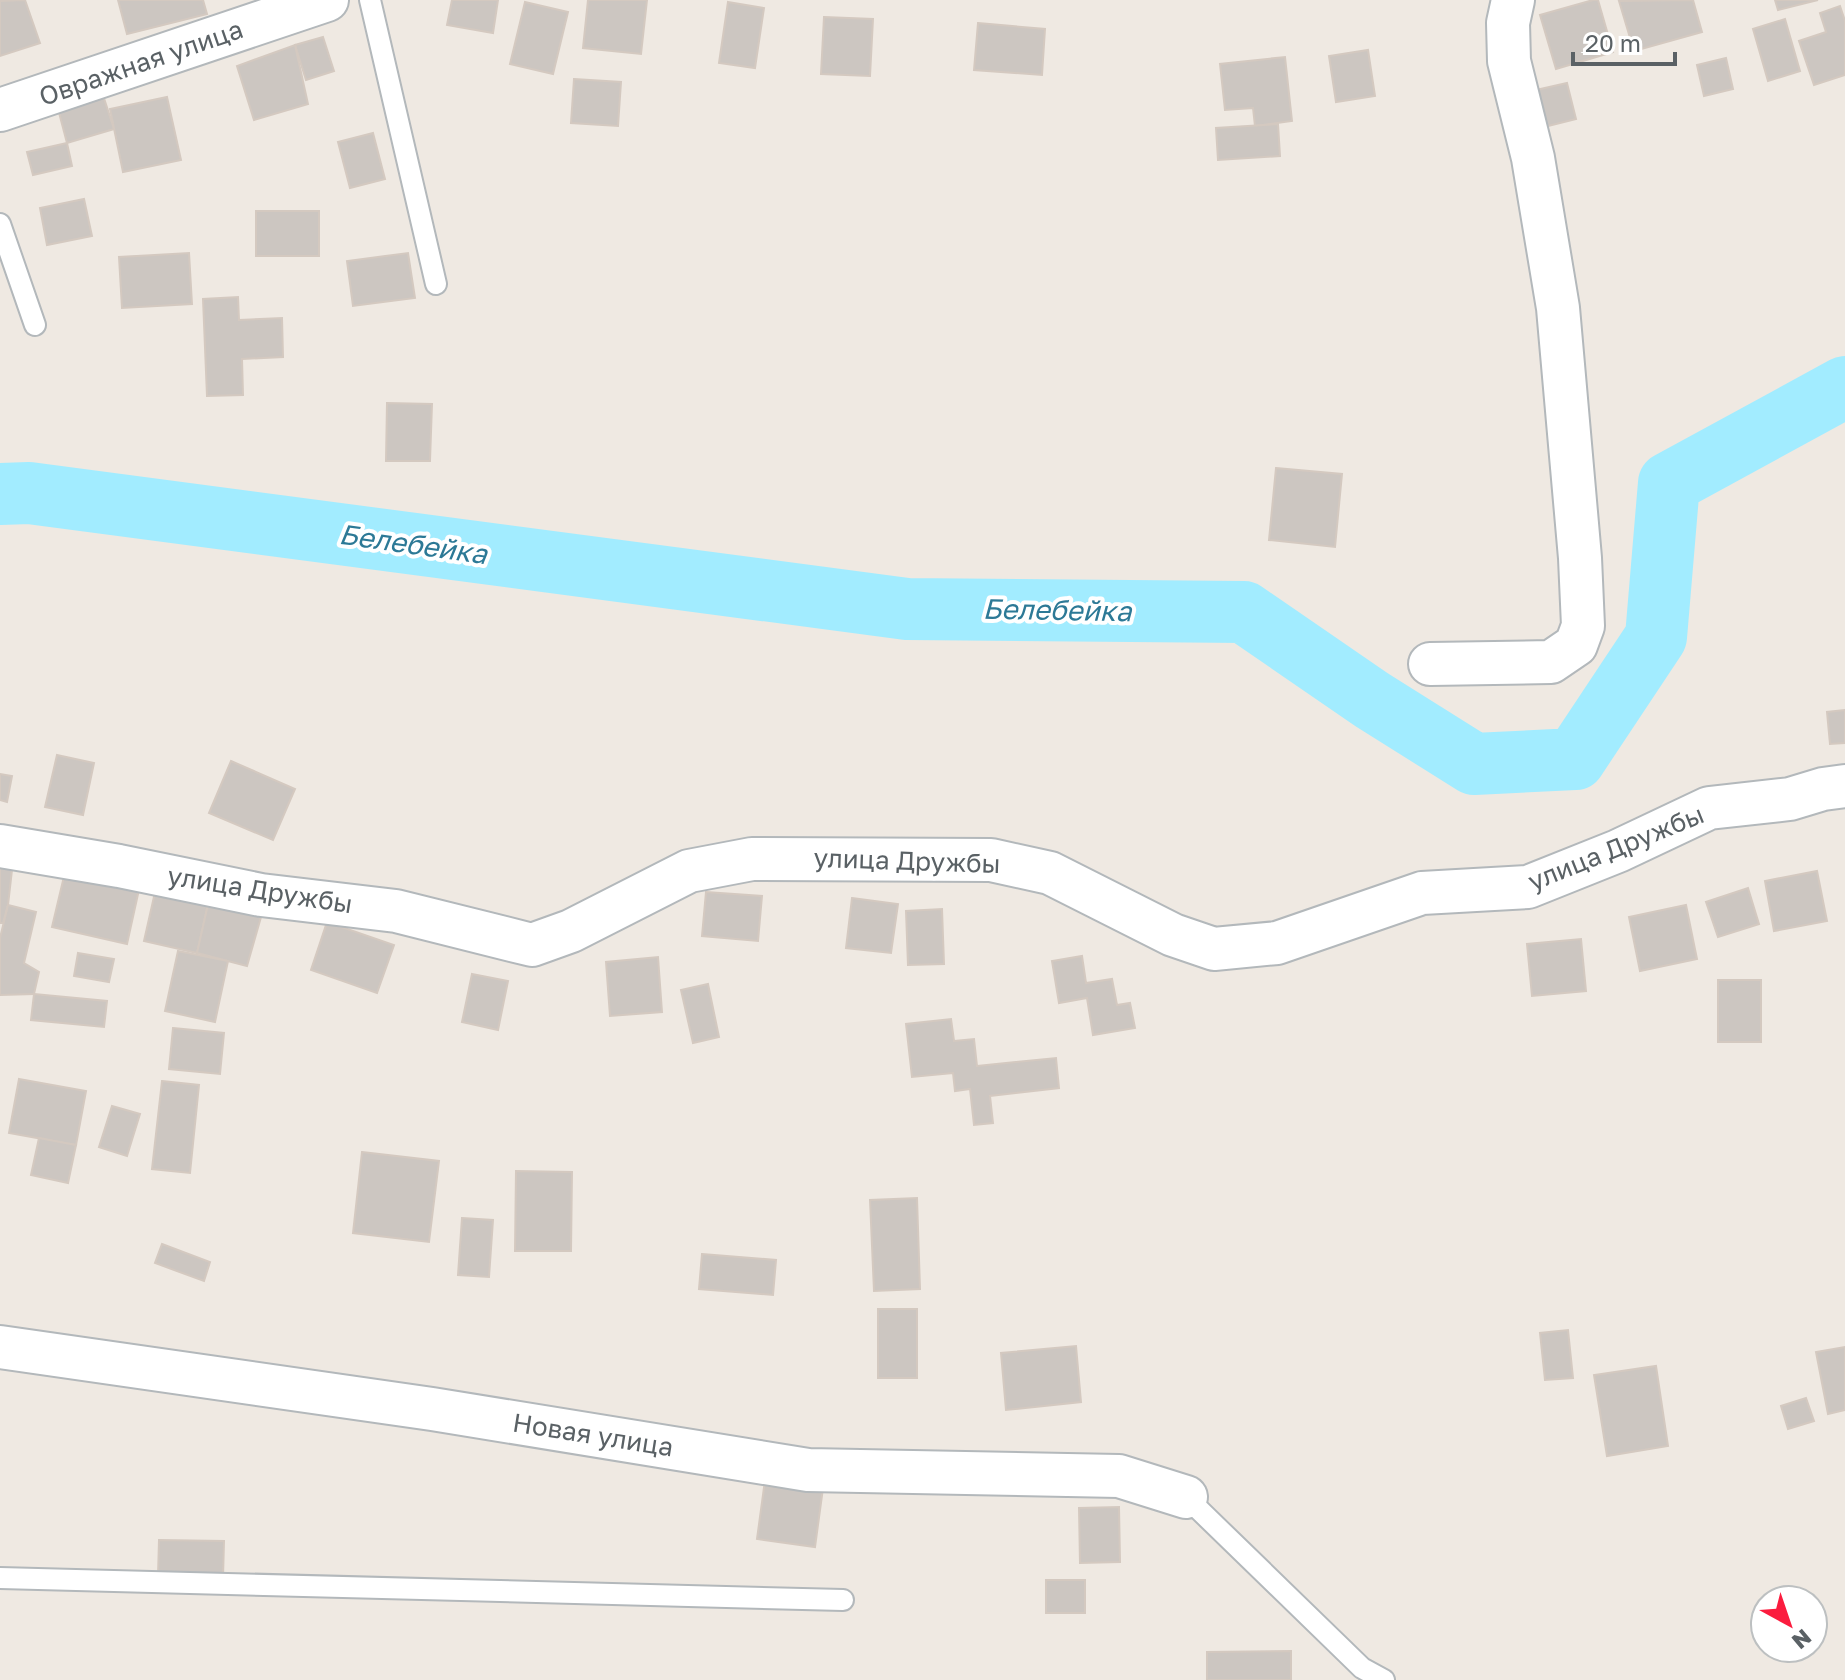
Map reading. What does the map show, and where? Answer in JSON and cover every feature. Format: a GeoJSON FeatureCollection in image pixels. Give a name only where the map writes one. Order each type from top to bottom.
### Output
{"type":"FeatureCollection","features":[{"type":"Feature","properties":{"kind":"street","name":"Овражная улица"},"geometry":{"type":"LineString","coordinates":[[0,110],[327,0]]}},
{"type":"Feature","properties":{"kind":"street"},"geometry":{"type":"LineString","coordinates":[[1430,664],[1551,662],[1576,645],[1583,626],[1579,543],[1558,308],[1533,158],[1509,61],[1508,23],[1513,0]]}},
{"type":"Feature","properties":{"kind":"street","name":"улица Дружбы"},"geometry":{"type":"LineString","coordinates":[[0,846],[261,895],[396,911],[532,945],[571,931],[689,871],[752,859],[991,860],[1050,873],[1173,935],[1214,949],[1277,943],[1422,893],[1528,887],[1618,851],[1709,808],[1790,799],[1845,786]]}},
{"type":"Feature","properties":{"kind":"street","name":"Новая улица"},"geometry":{"type":"LineString","coordinates":[[0,1347],[432,1409],[808,1470],[1119,1476],[1186,1497]]}},
{"type":"Feature","properties":{"kind":"lane"},"geometry":{"type":"LineString","coordinates":[[370,0],[436,284]]}},
{"type":"Feature","properties":{"kind":"lane"},"geometry":{"type":"LineString","coordinates":[[0,224],[35,325]]}},
{"type":"Feature","properties":{"kind":"lane"},"geometry":{"type":"LineString","coordinates":[[1186,1497],[1362,1668],[1384,1680]]}},
{"type":"Feature","properties":{"kind":"lane"},"geometry":{"type":"LineString","coordinates":[[0,1578],[843,1600]]}},
{"type":"Feature","properties":{"kind":"building"},"geometry":{"type":"Polygon","coordinates":[[[25,0],[40,43],[0,56],[0,1],[25,0]]]}},
{"type":"Feature","properties":{"kind":"building"},"geometry":{"type":"Polygon","coordinates":[[[118,0],[203,0],[207,14],[127,34],[118,0]]]}},
{"type":"Feature","properties":{"kind":"building"},"geometry":{"type":"Polygon","coordinates":[[[452,0],[498,0],[493,33],[447,25],[452,0]]]}},
{"type":"Feature","properties":{"kind":"building"},"geometry":{"type":"Polygon","coordinates":[[[588,0],[647,0],[641,54],[583,48],[588,0]]]}},
{"type":"Feature","properties":{"kind":"building"},"geometry":{"type":"Polygon","coordinates":[[[1598,0],[1613,52],[1556,69],[1540,15],[1598,0]]]}},
{"type":"Feature","properties":{"kind":"building"},"geometry":{"type":"Polygon","coordinates":[[[1693,0],[1702,32],[1634,51],[1619,1],[1693,0]]]}},
{"type":"Feature","properties":{"kind":"building"},"geometry":{"type":"Polygon","coordinates":[[[1775,0],[1818,0],[1778,10],[1775,0]]]}},
{"type":"Feature","properties":{"kind":"building"},"geometry":{"type":"Polygon","coordinates":[[[525,2],[568,12],[553,74],[510,64],[525,2]]]}},
{"type":"Feature","properties":{"kind":"building"},"geometry":{"type":"Polygon","coordinates":[[[728,2],[764,8],[755,68],[719,63],[728,2]]]}},
{"type":"Feature","properties":{"kind":"building"},"geometry":{"type":"Polygon","coordinates":[[[1840,6],[1845,21],[1845,75],[1814,85],[1799,41],[1826,32],[1820,13],[1840,6]]]}},
{"type":"Feature","properties":{"kind":"building"},"geometry":{"type":"Polygon","coordinates":[[[824,17],[873,19],[870,76],[821,74],[824,17]]]}},
{"type":"Feature","properties":{"kind":"building"},"geometry":{"type":"Polygon","coordinates":[[[1785,19],[1800,71],[1768,81],[1753,29],[1785,19]]]}},
{"type":"Feature","properties":{"kind":"building"},"geometry":{"type":"Polygon","coordinates":[[[978,23],[1045,29],[1042,75],[974,70],[978,23]]]}},
{"type":"Feature","properties":{"kind":"building"},"geometry":{"type":"Polygon","coordinates":[[[323,37],[334,71],[306,80],[295,45],[323,37]]]}},
{"type":"Feature","properties":{"kind":"building"},"geometry":{"type":"Polygon","coordinates":[[[295,45],[308,104],[254,120],[237,66],[295,45]]]}},
{"type":"Feature","properties":{"kind":"building"},"geometry":{"type":"Polygon","coordinates":[[[1368,50],[1375,96],[1336,102],[1329,56],[1368,50]]]}},
{"type":"Feature","properties":{"kind":"building"},"geometry":{"type":"Polygon","coordinates":[[[1285,57],[1292,121],[1255,126],[1253,108],[1225,110],[1220,64],[1285,57]]]}},
{"type":"Feature","properties":{"kind":"building"},"geometry":{"type":"Polygon","coordinates":[[[1726,58],[1733,89],[1704,96],[1697,65],[1726,58]]]}},
{"type":"Feature","properties":{"kind":"building"},"geometry":{"type":"Polygon","coordinates":[[[574,79],[621,82],[618,126],[571,123],[574,79]]]}},
{"type":"Feature","properties":{"kind":"building"},"geometry":{"type":"Polygon","coordinates":[[[1567,83],[1576,119],[1536,129],[1527,92],[1567,83]]]}},
{"type":"Feature","properties":{"kind":"building"},"geometry":{"type":"Polygon","coordinates":[[[102,92],[114,129],[67,143],[57,105],[102,92]]]}},
{"type":"Feature","properties":{"kind":"building"},"geometry":{"type":"Polygon","coordinates":[[[167,97],[181,160],[123,172],[110,109],[167,97]]]}},
{"type":"Feature","properties":{"kind":"building"},"geometry":{"type":"Polygon","coordinates":[[[1278,124],[1280,156],[1218,160],[1216,128],[1278,124]]]}},
{"type":"Feature","properties":{"kind":"building"},"geometry":{"type":"Polygon","coordinates":[[[373,133],[385,179],[350,188],[338,142],[373,133]]]}},
{"type":"Feature","properties":{"kind":"building"},"geometry":{"type":"Polygon","coordinates":[[[67,143],[72,166],[33,175],[27,152],[67,143]]]}},
{"type":"Feature","properties":{"kind":"building"},"geometry":{"type":"Polygon","coordinates":[[[84,199],[92,236],[47,245],[40,208],[84,199]]]}},
{"type":"Feature","properties":{"kind":"building"},"geometry":{"type":"Polygon","coordinates":[[[256,211],[319,211],[319,256],[256,256],[256,211]]]}},
{"type":"Feature","properties":{"kind":"building"},"geometry":{"type":"Polygon","coordinates":[[[189,253],[192,304],[122,308],[119,257],[189,253]]]}},
{"type":"Feature","properties":{"kind":"building"},"geometry":{"type":"Polygon","coordinates":[[[408,253],[415,298],[353,306],[347,261],[408,253]]]}},
{"type":"Feature","properties":{"kind":"building"},"geometry":{"type":"Polygon","coordinates":[[[238,297],[239,320],[282,318],[283,357],[242,359],[243,395],[207,396],[203,299],[238,297]]]}},
{"type":"Feature","properties":{"kind":"building"},"geometry":{"type":"Polygon","coordinates":[[[387,403],[432,404],[430,461],[386,461],[387,403]]]}},
{"type":"Feature","properties":{"kind":"building"},"geometry":{"type":"Polygon","coordinates":[[[1276,468],[1342,474],[1335,547],[1269,540],[1276,468]]]}},
{"type":"Feature","properties":{"kind":"building"},"geometry":{"type":"Polygon","coordinates":[[[1845,710],[1845,743],[1830,744],[1827,712],[1845,710]]]}},
{"type":"Feature","properties":{"kind":"building"},"geometry":{"type":"Polygon","coordinates":[[[57,755],[94,763],[83,815],[45,807],[57,755]]]}},
{"type":"Feature","properties":{"kind":"building"},"geometry":{"type":"Polygon","coordinates":[[[231,761],[295,789],[273,840],[209,813],[231,761]]]}},
{"type":"Feature","properties":{"kind":"building"},"geometry":{"type":"Polygon","coordinates":[[[0,774],[12,776],[7,802],[0,800],[0,774]]]}},
{"type":"Feature","properties":{"kind":"building"},"geometry":{"type":"Polygon","coordinates":[[[0,859],[13,861],[3,923],[0,923],[0,859]]]}},
{"type":"Feature","properties":{"kind":"building"},"geometry":{"type":"Polygon","coordinates":[[[66,868],[140,885],[127,944],[52,927],[66,868]]]}},
{"type":"Feature","properties":{"kind":"building"},"geometry":{"type":"Polygon","coordinates":[[[1817,871],[1827,921],[1774,931],[1765,881],[1817,871]]]}},
{"type":"Feature","properties":{"kind":"building"},"geometry":{"type":"Polygon","coordinates":[[[158,879],[211,891],[197,953],[144,941],[158,879]]]}},
{"type":"Feature","properties":{"kind":"building"},"geometry":{"type":"Polygon","coordinates":[[[1748,888],[1759,924],[1718,937],[1706,902],[1748,888]]]}},
{"type":"Feature","properties":{"kind":"building"},"geometry":{"type":"Polygon","coordinates":[[[211,891],[265,903],[247,966],[197,953],[211,891]]]}},
{"type":"Feature","properties":{"kind":"building"},"geometry":{"type":"Polygon","coordinates":[[[706,892],[762,896],[758,941],[702,936],[706,892]]]}},
{"type":"Feature","properties":{"kind":"building"},"geometry":{"type":"Polygon","coordinates":[[[852,898],[898,904],[891,953],[846,948],[852,898]]]}},
{"type":"Feature","properties":{"kind":"building"},"geometry":{"type":"Polygon","coordinates":[[[8,905],[36,912],[24,963],[39,972],[34,994],[0,995],[0,938],[8,905]]]}},
{"type":"Feature","properties":{"kind":"building"},"geometry":{"type":"Polygon","coordinates":[[[1686,905],[1697,959],[1640,971],[1629,917],[1686,905]]]}},
{"type":"Feature","properties":{"kind":"building"},"geometry":{"type":"Polygon","coordinates":[[[942,909],[944,964],[908,965],[906,911],[942,909]]]}},
{"type":"Feature","properties":{"kind":"building"},"geometry":{"type":"Polygon","coordinates":[[[327,922],[394,945],[377,993],[311,970],[327,922]]]}},
{"type":"Feature","properties":{"kind":"building"},"geometry":{"type":"Polygon","coordinates":[[[1581,939],[1586,991],[1532,996],[1527,944],[1581,939]]]}},
{"type":"Feature","properties":{"kind":"building"},"geometry":{"type":"Polygon","coordinates":[[[178,951],[228,961],[215,1022],[165,1011],[178,951]]]}},
{"type":"Feature","properties":{"kind":"building"},"geometry":{"type":"Polygon","coordinates":[[[78,953],[114,959],[109,982],[74,976],[78,953]]]}},
{"type":"Feature","properties":{"kind":"building"},"geometry":{"type":"Polygon","coordinates":[[[1082,956],[1086,983],[1112,979],[1117,1005],[1130,1003],[1135,1028],[1093,1035],[1087,998],[1059,1003],[1052,961],[1082,956]]]}},
{"type":"Feature","properties":{"kind":"building"},"geometry":{"type":"Polygon","coordinates":[[[658,957],[662,1012],[610,1016],[606,962],[658,957]]]}},
{"type":"Feature","properties":{"kind":"building"},"geometry":{"type":"Polygon","coordinates":[[[472,974],[508,981],[498,1030],[462,1022],[472,974]]]}},
{"type":"Feature","properties":{"kind":"building"},"geometry":{"type":"Polygon","coordinates":[[[1718,980],[1761,980],[1761,1042],[1718,1042],[1718,980]]]}},
{"type":"Feature","properties":{"kind":"building"},"geometry":{"type":"Polygon","coordinates":[[[708,984],[719,1037],[693,1043],[681,990],[708,984]]]}},
{"type":"Feature","properties":{"kind":"building"},"geometry":{"type":"Polygon","coordinates":[[[34,994],[107,1001],[104,1027],[31,1020],[34,994]]]}},
{"type":"Feature","properties":{"kind":"building"},"geometry":{"type":"Polygon","coordinates":[[[951,1019],[954,1041],[974,1039],[977,1066],[1056,1058],[1059,1088],[990,1096],[993,1123],[974,1125],[970,1089],[955,1091],[953,1073],[912,1077],[906,1024],[951,1019]]]}},
{"type":"Feature","properties":{"kind":"building"},"geometry":{"type":"Polygon","coordinates":[[[173,1028],[224,1033],[220,1074],[169,1069],[173,1028]]]}},
{"type":"Feature","properties":{"kind":"building"},"geometry":{"type":"Polygon","coordinates":[[[19,1079],[86,1091],[76,1145],[9,1133],[19,1079]]]}},
{"type":"Feature","properties":{"kind":"building"},"geometry":{"type":"Polygon","coordinates":[[[162,1081],[199,1085],[190,1173],[152,1169],[162,1081]]]}},
{"type":"Feature","properties":{"kind":"building"},"geometry":{"type":"Polygon","coordinates":[[[112,1106],[140,1114],[127,1156],[99,1147],[112,1106]]]}},
{"type":"Feature","properties":{"kind":"building"},"geometry":{"type":"Polygon","coordinates":[[[39,1138],[76,1145],[68,1183],[31,1175],[39,1138]]]}},
{"type":"Feature","properties":{"kind":"building"},"geometry":{"type":"Polygon","coordinates":[[[362,1152],[439,1161],[429,1242],[353,1233],[362,1152]]]}},
{"type":"Feature","properties":{"kind":"building"},"geometry":{"type":"Polygon","coordinates":[[[516,1171],[572,1172],[571,1251],[515,1251],[516,1171]]]}},
{"type":"Feature","properties":{"kind":"building"},"geometry":{"type":"Polygon","coordinates":[[[917,1198],[920,1289],[874,1291],[870,1200],[917,1198]]]}},
{"type":"Feature","properties":{"kind":"building"},"geometry":{"type":"Polygon","coordinates":[[[462,1218],[493,1220],[489,1277],[458,1275],[462,1218]]]}},
{"type":"Feature","properties":{"kind":"building"},"geometry":{"type":"Polygon","coordinates":[[[162,1244],[210,1262],[204,1281],[155,1263],[162,1244]]]}},
{"type":"Feature","properties":{"kind":"building"},"geometry":{"type":"Polygon","coordinates":[[[702,1254],[776,1260],[773,1295],[699,1289],[702,1254]]]}},
{"type":"Feature","properties":{"kind":"building"},"geometry":{"type":"Polygon","coordinates":[[[878,1309],[917,1309],[917,1378],[878,1378],[878,1309]]]}},
{"type":"Feature","properties":{"kind":"building"},"geometry":{"type":"Polygon","coordinates":[[[1568,1330],[1573,1378],[1545,1380],[1540,1333],[1568,1330]]]}},
{"type":"Feature","properties":{"kind":"building"},"geometry":{"type":"Polygon","coordinates":[[[1076,1346],[1081,1402],[1006,1410],[1001,1353],[1076,1346]]]}},
{"type":"Feature","properties":{"kind":"building"},"geometry":{"type":"Polygon","coordinates":[[[1845,1347],[1845,1410],[1828,1414],[1816,1352],[1845,1347]]]}},
{"type":"Feature","properties":{"kind":"building"},"geometry":{"type":"Polygon","coordinates":[[[1656,1366],[1668,1446],[1607,1456],[1594,1375],[1656,1366]]]}},
{"type":"Feature","properties":{"kind":"building"},"geometry":{"type":"Polygon","coordinates":[[[1806,1398],[1814,1421],[1788,1429],[1781,1406],[1806,1398]]]}},
{"type":"Feature","properties":{"kind":"building"},"geometry":{"type":"Polygon","coordinates":[[[765,1480],[823,1488],[815,1547],[757,1539],[765,1480]]]}},
{"type":"Feature","properties":{"kind":"building"},"geometry":{"type":"Polygon","coordinates":[[[1119,1507],[1120,1562],[1080,1563],[1079,1508],[1119,1507]]]}},
{"type":"Feature","properties":{"kind":"building"},"geometry":{"type":"Polygon","coordinates":[[[159,1540],[224,1541],[223,1578],[158,1576],[159,1540]]]}},
{"type":"Feature","properties":{"kind":"building"},"geometry":{"type":"Polygon","coordinates":[[[1046,1580],[1085,1580],[1085,1613],[1046,1613],[1046,1580]]]}},
{"type":"Feature","properties":{"kind":"building"},"geometry":{"type":"Polygon","coordinates":[[[1291,1651],[1291,1680],[1207,1680],[1207,1652],[1291,1651]]]}},
{"type":"Feature","properties":{"kind":"waterway","name":"Белебейка"},"geometry":{"type":"LineString","coordinates":[[0,494],[29,493],[907,609],[1244,612],[1372,700],[1474,764],[1575,759],[1656,637],[1669,483],[1845,387]]}}]}
